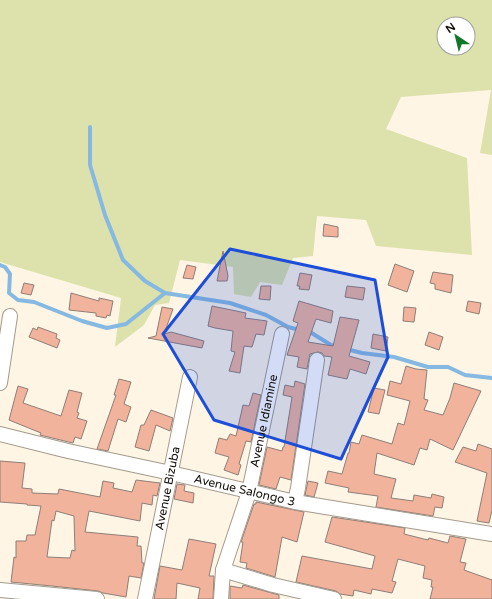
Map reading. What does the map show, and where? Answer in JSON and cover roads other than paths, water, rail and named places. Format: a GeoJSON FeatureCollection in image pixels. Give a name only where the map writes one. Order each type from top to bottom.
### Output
{"type":"FeatureCollection","features":[{"type":"Feature","properties":{"kind":"street"},"geometry":{"type":"LineString","coordinates":[[0,383],[10,316]]}},
{"type":"Feature","properties":{"kind":"street","name":"Avenue Idiamine"},"geometry":{"type":"LineString","coordinates":[[221,599],[223,570],[249,492],[282,334]]}},
{"type":"Feature","properties":{"kind":"street"},"geometry":{"type":"LineString","coordinates":[[295,502],[317,360]]}},
{"type":"Feature","properties":{"kind":"street","name":"Avenue Bizuba"},"geometry":{"type":"LineString","coordinates":[[145,599],[190,377]]}},
{"type":"Feature","properties":{"kind":"street","name":"Avenue Salongo 3"},"geometry":{"type":"LineString","coordinates":[[0,434],[68,451],[295,502],[492,534]]}},
{"type":"Feature","properties":{"kind":"street"},"geometry":{"type":"LineString","coordinates":[[223,570],[273,585],[334,599]]}},
{"type":"Feature","properties":{"kind":"street"},"geometry":{"type":"LineString","coordinates":[[0,590],[97,599]]}},
{"type":"Feature","properties":{"kind":"waterway"},"geometry":{"type":"LineString","coordinates":[[90,127],[90,165],[105,215],[123,260],[145,281],[165,293],[230,303],[266,315],[288,327],[300,330]]}},
{"type":"Feature","properties":{"kind":"waterway"},"geometry":{"type":"LineString","coordinates":[[0,265],[5,267],[10,274],[9,293],[18,300],[34,302],[82,321],[107,328],[126,324],[165,293]]}},
{"type":"Feature","properties":{"kind":"waterway"},"geometry":{"type":"LineString","coordinates":[[306,331],[331,345],[338,347]]}},
{"type":"Feature","properties":{"kind":"waterway"},"geometry":{"type":"LineString","coordinates":[[346,349],[362,353],[394,357],[428,367],[448,367],[465,375],[492,378]]}}]}
